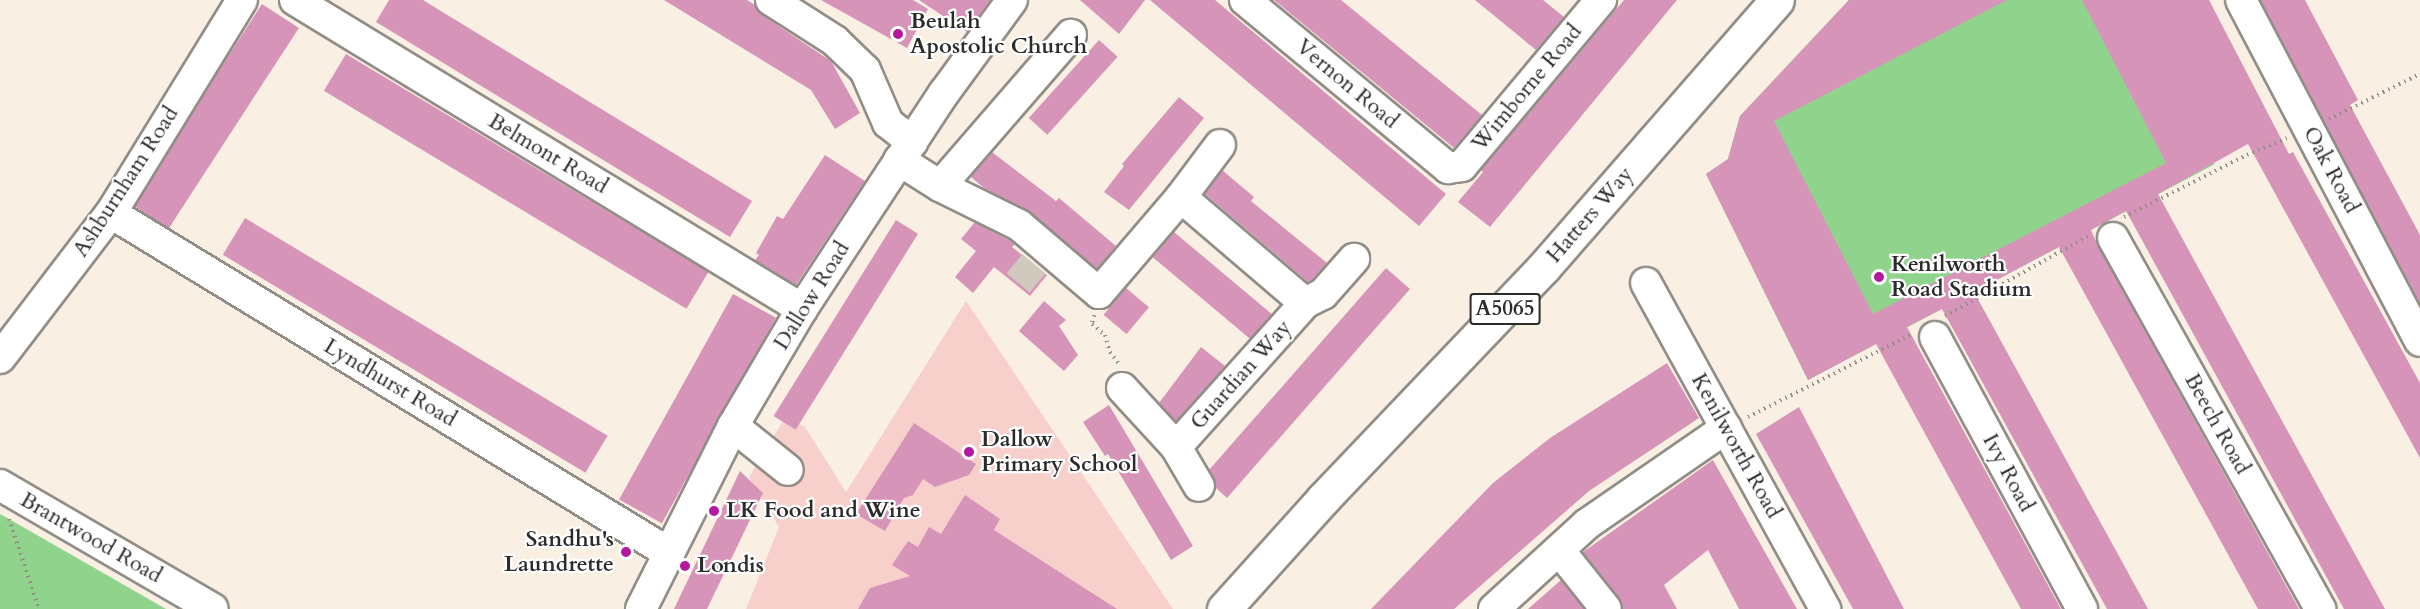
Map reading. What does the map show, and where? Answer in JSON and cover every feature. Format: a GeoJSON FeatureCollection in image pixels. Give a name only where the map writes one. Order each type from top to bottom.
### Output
{"type":"FeatureCollection","features":[{"type":"Feature","properties":{"kind":"main road","name":"Hatters Way"},"geometry":{"type":"LineString","coordinates":[[1224,609],[1323,499],[1545,267],[1777,0]]}},
{"type":"Feature","properties":{"kind":"street","name":"Ashburnham Road"},"geometry":{"type":"LineString","coordinates":[[0,358],[111,213],[242,0]]}},
{"type":"Feature","properties":{"kind":"street","name":"Belmont Road"},"geometry":{"type":"LineString","coordinates":[[295,0],[802,309]]}},
{"type":"Feature","properties":{"kind":"street"},"geometry":{"type":"LineString","coordinates":[[771,0],[835,41],[865,70],[888,123],[906,151],[940,186],[1018,225],[1041,257],[1099,293],[1181,197],[1220,145]]}},
{"type":"Feature","properties":{"kind":"street","name":"Dallow Road"},"geometry":{"type":"LineString","coordinates":[[641,609],[733,426],[802,309],[906,151],[1012,0]]}},
{"type":"Feature","properties":{"kind":"street","name":"Vernon Road"},"geometry":{"type":"LineString","coordinates":[[1245,0],[1448,168]]}},
{"type":"Feature","properties":{"kind":"street","name":"Oak Road"},"geometry":{"type":"LineString","coordinates":[[2241,0],[2420,341]]}},
{"type":"Feature","properties":{"kind":"street","name":"Wimborne Road"},"geometry":{"type":"LineString","coordinates":[[1448,168],[1462,166],[1589,4]]}},
{"type":"Feature","properties":{"kind":"street"},"geometry":{"type":"LineString","coordinates":[[940,186],[1071,35]]}},
{"type":"Feature","properties":{"kind":"street","name":"Guardian Way"},"geometry":{"type":"LineString","coordinates":[[1181,197],[1305,303]]}},
{"type":"Feature","properties":{"kind":"street","name":"Lyndhurst Road"},"geometry":{"type":"LineString","coordinates":[[111,213],[669,553]]}},
{"type":"Feature","properties":{"kind":"street","name":"Beech Road"},"geometry":{"type":"LineString","coordinates":[[2108,231],[2320,609]]}},
{"type":"Feature","properties":{"kind":"street","name":"Guardian Way"},"geometry":{"type":"LineString","coordinates":[[1176,447],[1305,303],[1323,294],[1354,259]]}},
{"type":"Feature","properties":{"kind":"street","name":"Kenilworth Road"},"geometry":{"type":"LineString","coordinates":[[1646,283],[1826,609]]}},
{"type":"Feature","properties":{"kind":"street","name":"Ivy Road"},"geometry":{"type":"LineString","coordinates":[[1930,329],[2082,609]]}},
{"type":"Feature","properties":{"kind":"street"},"geometry":{"type":"LineString","coordinates":[[1122,388],[1176,447],[1199,486]]}},
{"type":"Feature","properties":{"kind":"street"},"geometry":{"type":"LineString","coordinates":[[733,426],[788,470]]}},
{"type":"Feature","properties":{"kind":"street"},"geometry":{"type":"LineString","coordinates":[[1494,609],[1587,524],[1726,428]]}},
{"type":"Feature","properties":{"kind":"street","name":"Brantwood Road"},"geometry":{"type":"LineString","coordinates":[[10,500],[213,609]]}},
{"type":"Feature","properties":{"kind":"street"},"geometry":{"type":"LineString","coordinates":[[1559,550],[1605,609]]}},
{"type":"Feature","properties":{"kind":"path"},"geometry":{"type":"LineString","coordinates":[[1726,428],[1930,329],[2247,154],[2310,129],[2420,74]]}},
{"type":"Feature","properties":{"kind":"path"},"geometry":{"type":"LineString","coordinates":[[1099,293],[1092,324],[1105,334],[1110,352],[1122,368],[1122,388]]}},
{"type":"Feature","properties":{"kind":"path"},"geometry":{"type":"LineString","coordinates":[[0,521],[10,500]]}},
{"type":"Feature","properties":{"kind":"path"},"geometry":{"type":"LineString","coordinates":[[10,500],[39,609]]}},
{"type":"Feature","properties":{"kind":"shaded area","name":"Dallow Primary School"},"geometry":{"type":"Polygon","coordinates":[[[966,301],[1173,609],[746,609],[779,527],[749,477],[786,416],[805,427],[846,492],[966,301]]]}},
{"type":"Feature","properties":{"kind":"green space","name":"Kenilworth Road Stadium"},"geometry":{"type":"Polygon","coordinates":[[[1849,0],[2132,0],[2215,164],[1808,380],[1706,174],[1728,159],[1740,116],[1849,0]]]}},
{"type":"Feature","properties":{"kind":"green space"},"geometry":{"type":"Polygon","coordinates":[[[0,514],[9,519],[166,609],[0,609],[0,514]]]}},
{"type":"Feature","properties":{"kind":"building"},"geometry":{"type":"Polygon","coordinates":[[[389,0],[423,0],[752,201],[730,237],[376,22],[389,0]]]}},
{"type":"Feature","properties":{"kind":"building"},"geometry":{"type":"Polygon","coordinates":[[[664,0],[747,0],[755,5],[762,15],[831,61],[860,113],[835,129],[811,90],[664,0]]]}},
{"type":"Feature","properties":{"kind":"building","name":"Beulah Apostolic Church"},"geometry":{"type":"Polygon","coordinates":[[[821,0],[913,0],[928,9],[907,48],[821,0]]]}},
{"type":"Feature","properties":{"kind":"building"},"geometry":{"type":"Polygon","coordinates":[[[919,0],[990,0],[967,32],[919,0]]]}},
{"type":"Feature","properties":{"kind":"building"},"geometry":{"type":"Polygon","coordinates":[[[1080,0],[1145,0],[1119,34],[1080,0]]]}},
{"type":"Feature","properties":{"kind":"building"},"geometry":{"type":"Polygon","coordinates":[[[1150,0],[1215,0],[1446,194],[1419,226],[1150,0]]]}},
{"type":"Feature","properties":{"kind":"building"},"geometry":{"type":"Polygon","coordinates":[[[1274,0],[1341,0],[1482,115],[1454,148],[1274,0]]]}},
{"type":"Feature","properties":{"kind":"building"},"geometry":{"type":"Polygon","coordinates":[[[1475,0],[1543,0],[1564,17],[1536,50],[1475,0]]]}},
{"type":"Feature","properties":{"kind":"building"},"geometry":{"type":"Polygon","coordinates":[[[1624,0],[1677,0],[1490,227],[1458,202],[1483,172],[1481,170],[1624,0]]]}},
{"type":"Feature","properties":{"kind":"building"},"geometry":{"type":"Polygon","coordinates":[[[1849,0],[2007,0],[1774,121],[1873,314],[2166,163],[2082,0],[2209,0],[2289,154],[2293,152],[2420,383],[2420,458],[2248,144],[2158,194],[2385,609],[2344,609],[2126,211],[2091,230],[2299,609],[2258,609],[2059,247],[1974,292],[2148,609],[2107,609],[1942,309],[1907,327],[2061,609],[2021,609],[1876,344],[1808,380],[1706,174],[1728,159],[1740,116],[1849,0]]]}},
{"type":"Feature","properties":{"kind":"building"},"geometry":{"type":"Polygon","coordinates":[[[2260,0],[2305,0],[2358,100],[2350,105],[2420,235],[2420,304],[2260,0]]]}},
{"type":"Feature","properties":{"kind":"building"},"geometry":{"type":"Polygon","coordinates":[[[262,4],[299,28],[169,228],[132,204],[262,4]]]}},
{"type":"Feature","properties":{"kind":"building"},"geometry":{"type":"Polygon","coordinates":[[[1099,40],[1118,57],[1047,135],[1029,118],[1099,40]]]}},
{"type":"Feature","properties":{"kind":"building"},"geometry":{"type":"Polygon","coordinates":[[[346,54],[709,272],[686,309],[324,91],[346,54]]]}},
{"type":"Feature","properties":{"kind":"building"},"geometry":{"type":"Polygon","coordinates":[[[1179,97],[1204,118],[1129,210],[1104,192],[1124,166],[1122,164],[1179,97]]]}},
{"type":"Feature","properties":{"kind":"building"},"geometry":{"type":"Polygon","coordinates":[[[992,152],[1056,201],[1059,198],[1116,246],[1097,269],[1030,212],[985,189],[971,177],[992,152]]]}},
{"type":"Feature","properties":{"kind":"building"},"geometry":{"type":"Polygon","coordinates":[[[825,155],[865,181],[796,285],[755,260],[759,255],[756,253],[777,216],[783,219],[825,155]]]}},
{"type":"Feature","properties":{"kind":"building"},"geometry":{"type":"Polygon","coordinates":[[[1222,170],[1254,197],[1251,201],[1327,263],[1312,280],[1308,282],[1205,194],[1222,170]]]}},
{"type":"Feature","properties":{"kind":"building"},"geometry":{"type":"Polygon","coordinates":[[[245,218],[608,436],[585,473],[223,255],[245,218]]]}},
{"type":"Feature","properties":{"kind":"building"},"geometry":{"type":"Polygon","coordinates":[[[896,220],[918,234],[796,430],[774,416],[896,220]]]}},
{"type":"Feature","properties":{"kind":"building"},"geometry":{"type":"Polygon","coordinates":[[[975,222],[1015,244],[1012,247],[1047,275],[1030,296],[994,267],[973,293],[955,277],[976,251],[961,239],[975,222]]]}},
{"type":"Feature","properties":{"kind":"building"},"geometry":{"type":"Polygon","coordinates":[[[1174,232],[1272,314],[1251,340],[1153,257],[1174,232]]]}},
{"type":"Feature","properties":{"kind":"building"},"geometry":{"type":"Polygon","coordinates":[[[1386,268],[1410,289],[1227,498],[1216,488],[1209,470],[1386,268]]]}},
{"type":"Feature","properties":{"kind":"building"},"geometry":{"type":"Polygon","coordinates":[[[1126,288],[1149,307],[1126,334],[1104,315],[1126,288]]]}},
{"type":"Feature","properties":{"kind":"building"},"geometry":{"type":"Polygon","coordinates":[[[733,294],[776,318],[662,523],[619,500],[733,294]]]}},
{"type":"Feature","properties":{"kind":"building"},"geometry":{"type":"Polygon","coordinates":[[[1044,301],[1066,320],[1059,326],[1078,355],[1064,371],[1019,331],[1044,301]]]}},
{"type":"Feature","properties":{"kind":"building"},"geometry":{"type":"Polygon","coordinates":[[[1201,347],[1225,366],[1176,421],[1159,403],[1201,347]]]}},
{"type":"Feature","properties":{"kind":"building"},"geometry":{"type":"Polygon","coordinates":[[[1667,363],[1699,418],[1589,491],[1454,609],[1371,609],[1493,483],[1550,438],[1667,363]]]}},
{"type":"Feature","properties":{"kind":"building"},"geometry":{"type":"Polygon","coordinates":[[[1109,405],[1193,546],[1171,560],[1108,454],[1105,456],[1083,422],[1109,405]]]}},
{"type":"Feature","properties":{"kind":"building"},"geometry":{"type":"Polygon","coordinates":[[[1799,407],[1904,609],[1853,609],[1756,434],[1799,407]]]}},
{"type":"Feature","properties":{"kind":"building"},"geometry":{"type":"Polygon","coordinates":[[[914,423],[976,464],[969,475],[935,487],[923,479],[913,495],[904,498],[885,531],[856,514],[914,423]]]}},
{"type":"Feature","properties":{"kind":"building"},"geometry":{"type":"Polygon","coordinates":[[[1713,460],[1797,609],[1739,609],[1708,550],[1664,585],[1677,609],[1623,609],[1619,598],[1583,552],[1713,460]]]}},
{"type":"Feature","properties":{"kind":"building"},"geometry":{"type":"Polygon","coordinates":[[[740,471],[763,493],[707,609],[674,609],[740,471]]]}},
{"type":"Feature","properties":{"kind":"building"},"geometry":{"type":"Polygon","coordinates":[[[965,495],[1000,519],[994,530],[1117,609],[858,609],[870,588],[910,576],[892,565],[908,541],[918,547],[929,527],[941,534],[965,495]]]}},
{"type":"Feature","properties":{"kind":"building"},"geometry":{"type":"Polygon","coordinates":[[[1561,580],[1584,609],[1528,609],[1561,580]]]}},
{"type":"Feature","properties":{"kind":"tunnel"},"geometry":{"type":"LineString","coordinates":[[1018,283],[1034,264]]}},
{"type":"Feature","properties":{"kind":"place","name":"Beulah Apostolic Church"},"geometry":{"type":"Point","coordinates":[898,34]}},
{"type":"Feature","properties":{"kind":"place","name":"Kenilworth Road Stadium"},"geometry":{"type":"Point","coordinates":[1879,277]}},
{"type":"Feature","properties":{"kind":"place","name":"Dallow Primary School"},"geometry":{"type":"Point","coordinates":[969,452]}},
{"type":"Feature","properties":{"kind":"place","name":"LK Food and Wine"},"geometry":{"type":"Point","coordinates":[714,511]}},
{"type":"Feature","properties":{"kind":"place","name":"Sandhu's Laundrette"},"geometry":{"type":"Point","coordinates":[626,552]}},
{"type":"Feature","properties":{"kind":"place","name":"Londis"},"geometry":{"type":"Point","coordinates":[685,566]}}]}
